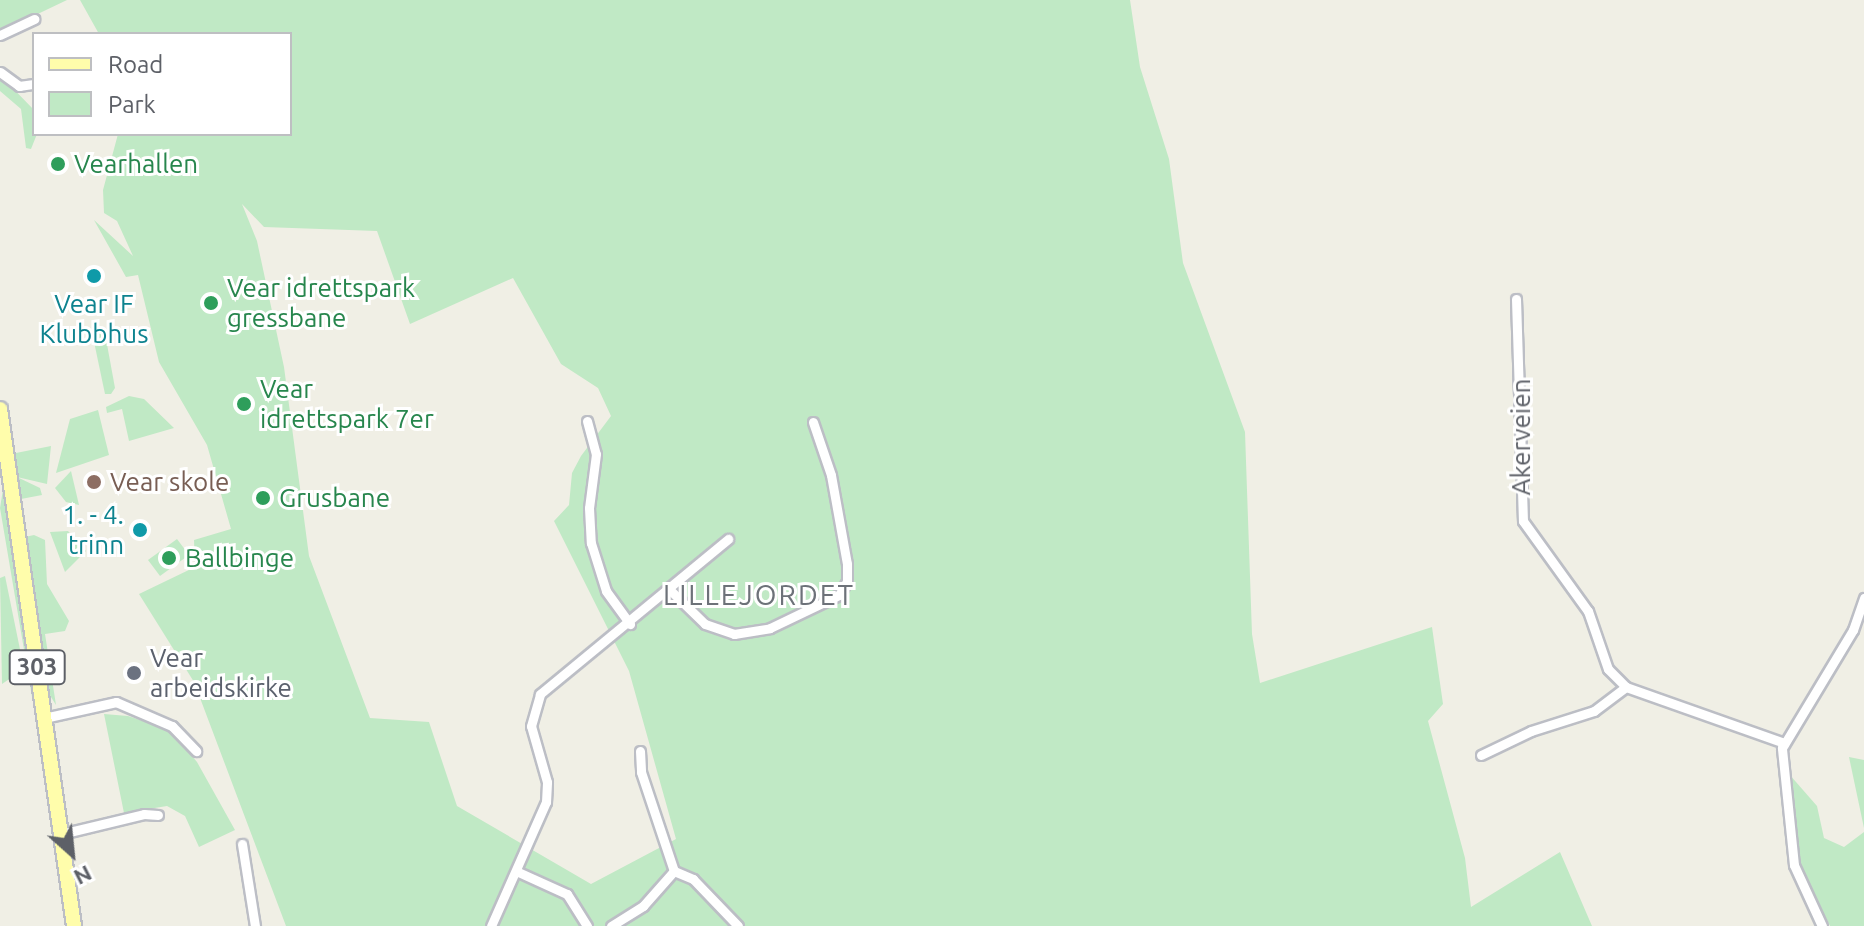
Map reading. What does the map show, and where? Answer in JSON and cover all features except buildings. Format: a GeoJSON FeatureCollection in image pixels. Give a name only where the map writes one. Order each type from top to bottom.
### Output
{"type":"FeatureCollection","features":[{"type":"Feature","properties":{"kind":"main road","name":"303"},"geometry":{"type":"LineString","coordinates":[[0,409],[74,926]]}},
{"type":"Feature","properties":{"kind":"street"},"geometry":{"type":"LineString","coordinates":[[0,35],[35,19]]}},
{"type":"Feature","properties":{"kind":"street"},"geometry":{"type":"LineString","coordinates":[[0,72],[19,86],[32,84]]}},
{"type":"Feature","properties":{"kind":"street","name":"Akerveien"},"geometry":{"type":"LineString","coordinates":[[1516,299],[1522,372],[1518,497],[1523,521],[1588,611],[1608,669],[1626,687]]}},
{"type":"Feature","properties":{"kind":"street"},"geometry":{"type":"LineString","coordinates":[[587,421],[596,454],[589,508],[591,543],[606,591],[630,624]]}},
{"type":"Feature","properties":{"kind":"street"},"geometry":{"type":"LineString","coordinates":[[669,589],[705,624],[734,634],[770,628],[839,595],[847,581],[847,564],[831,475],[813,422]]}},
{"type":"Feature","properties":{"kind":"street"},"geometry":{"type":"LineString","coordinates":[[491,926],[547,793],[531,717],[545,687],[630,624],[728,539]]}},
{"type":"Feature","properties":{"kind":"street"},"geometry":{"type":"LineString","coordinates":[[1822,926],[1794,865],[1781,766],[1784,743],[1853,630],[1864,598]]}},
{"type":"Feature","properties":{"kind":"street"},"geometry":{"type":"LineString","coordinates":[[1481,755],[1531,731],[1594,711],[1626,687],[1784,743]]}},
{"type":"Feature","properties":{"kind":"street"},"geometry":{"type":"LineString","coordinates":[[44,718],[92,704],[122,704],[143,717],[172,726],[196,751]]}},
{"type":"Feature","properties":{"kind":"street"},"geometry":{"type":"LineString","coordinates":[[640,751],[641,772],[674,871],[693,879],[738,926]]}},
{"type":"Feature","properties":{"kind":"street"},"geometry":{"type":"LineString","coordinates":[[61,834],[144,814],[158,815]]}},
{"type":"Feature","properties":{"kind":"street"},"geometry":{"type":"LineString","coordinates":[[242,844],[255,926]]}},
{"type":"Feature","properties":{"kind":"street"},"geometry":{"type":"LineString","coordinates":[[516,871],[567,894],[587,926]]}},
{"type":"Feature","properties":{"kind":"street"},"geometry":{"type":"LineString","coordinates":[[611,926],[643,906],[674,871]]}},
{"type":"Feature","properties":{"kind":"green space"},"geometry":{"type":"Polygon","coordinates":[[[0,0],[67,0],[0,32],[0,0]]]}},
{"type":"Feature","properties":{"kind":"green space"},"geometry":{"type":"Polygon","coordinates":[[[80,0],[1130,0],[1140,67],[1169,159],[1183,263],[1245,432],[1252,634],[1260,683],[1432,627],[1443,704],[1428,721],[1465,858],[1471,907],[1560,852],[1592,926],[286,926],[194,682],[139,594],[195,567],[194,540],[231,529],[207,445],[159,362],[138,275],[126,277],[94,220],[133,256],[117,221],[104,213],[103,190],[117,136],[292,136],[292,32],[98,32],[80,0]],[[242,204],[257,241],[284,367],[309,556],[370,718],[429,722],[457,806],[591,884],[676,839],[629,671],[554,521],[569,505],[572,473],[581,456],[611,416],[598,388],[561,364],[513,278],[410,324],[377,231],[264,227],[242,204]]]}},
{"type":"Feature","properties":{"kind":"green space"},"geometry":{"type":"Polygon","coordinates":[[[0,75],[32,108],[32,136],[36,136],[31,149],[26,148],[21,109],[0,91],[0,75]]]}},
{"type":"Feature","properties":{"kind":"green space"},"geometry":{"type":"Polygon","coordinates":[[[104,328],[115,388],[111,394],[105,394],[93,337],[104,328]]]}},
{"type":"Feature","properties":{"kind":"green space"},"geometry":{"type":"Polygon","coordinates":[[[129,396],[144,399],[174,428],[129,441],[122,409],[107,413],[106,407],[129,396]]]}},
{"type":"Feature","properties":{"kind":"green space"},"geometry":{"type":"Polygon","coordinates":[[[98,410],[109,455],[56,473],[70,419],[98,410]]]}},
{"type":"Feature","properties":{"kind":"green space"},"geometry":{"type":"Polygon","coordinates":[[[0,444],[37,699],[32,697],[0,508],[4,483],[0,444]]]}},
{"type":"Feature","properties":{"kind":"green space"},"geometry":{"type":"Polygon","coordinates":[[[51,446],[47,484],[17,477],[40,488],[42,495],[21,499],[23,523],[11,454],[51,446]]]}},
{"type":"Feature","properties":{"kind":"green space"},"geometry":{"type":"Polygon","coordinates":[[[71,471],[79,505],[66,502],[55,488],[71,471]]]}},
{"type":"Feature","properties":{"kind":"green space"},"geometry":{"type":"Polygon","coordinates":[[[68,531],[86,551],[65,572],[50,532],[68,531]]]}},
{"type":"Feature","properties":{"kind":"green space"},"geometry":{"type":"Polygon","coordinates":[[[34,535],[45,540],[47,584],[69,621],[65,631],[45,634],[56,705],[46,689],[25,537],[34,535]]]}},
{"type":"Feature","properties":{"kind":"green space","name":"Ballbinge"},"geometry":{"type":"Polygon","coordinates":[[[177,539],[189,555],[160,576],[148,560],[177,539]]]}},
{"type":"Feature","properties":{"kind":"green space"},"geometry":{"type":"Polygon","coordinates":[[[5,576],[24,669],[2,684],[0,578],[5,576]]]}},
{"type":"Feature","properties":{"kind":"green space"},"geometry":{"type":"Polygon","coordinates":[[[104,714],[128,716],[170,730],[197,762],[235,830],[199,847],[185,816],[167,806],[124,813],[104,714]]]}},
{"type":"Feature","properties":{"kind":"green space"},"geometry":{"type":"Polygon","coordinates":[[[1849,757],[1864,760],[1864,828],[1849,757]]]}},
{"type":"Feature","properties":{"kind":"green space"},"geometry":{"type":"Polygon","coordinates":[[[1789,774],[1817,806],[1824,838],[1844,847],[1864,832],[1864,926],[1830,926],[1800,867],[1789,774]]]}},
{"type":"Feature","properties":{"kind":"place","name":"Vearhallen"},"geometry":{"type":"Point","coordinates":[58,164]}},
{"type":"Feature","properties":{"kind":"place","name":"Vear IF Klubbhus"},"geometry":{"type":"Point","coordinates":[94,276]}},
{"type":"Feature","properties":{"kind":"place","name":"Vear idrettspark gressbane"},"geometry":{"type":"Point","coordinates":[211,303]}},
{"type":"Feature","properties":{"kind":"place","name":"Vear idrettspark 7er"},"geometry":{"type":"Point","coordinates":[244,404]}},
{"type":"Feature","properties":{"kind":"place","name":"Vear skole"},"geometry":{"type":"Point","coordinates":[94,482]}},
{"type":"Feature","properties":{"kind":"place","name":"Grusbane"},"geometry":{"type":"Point","coordinates":[263,498]}},
{"type":"Feature","properties":{"kind":"place","name":"1. - 4. trinn"},"geometry":{"type":"Point","coordinates":[140,530]}},
{"type":"Feature","properties":{"kind":"place","name":"Ballbinge"},"geometry":{"type":"Point","coordinates":[169,558]}},
{"type":"Feature","properties":{"kind":"place","name":"Vear arbeidskirke"},"geometry":{"type":"Point","coordinates":[134,673]}},
{"type":"Feature","properties":{"kind":"district","name":"LILLEJORDET"},"geometry":{"type":"Point","coordinates":[759,595]}}]}
